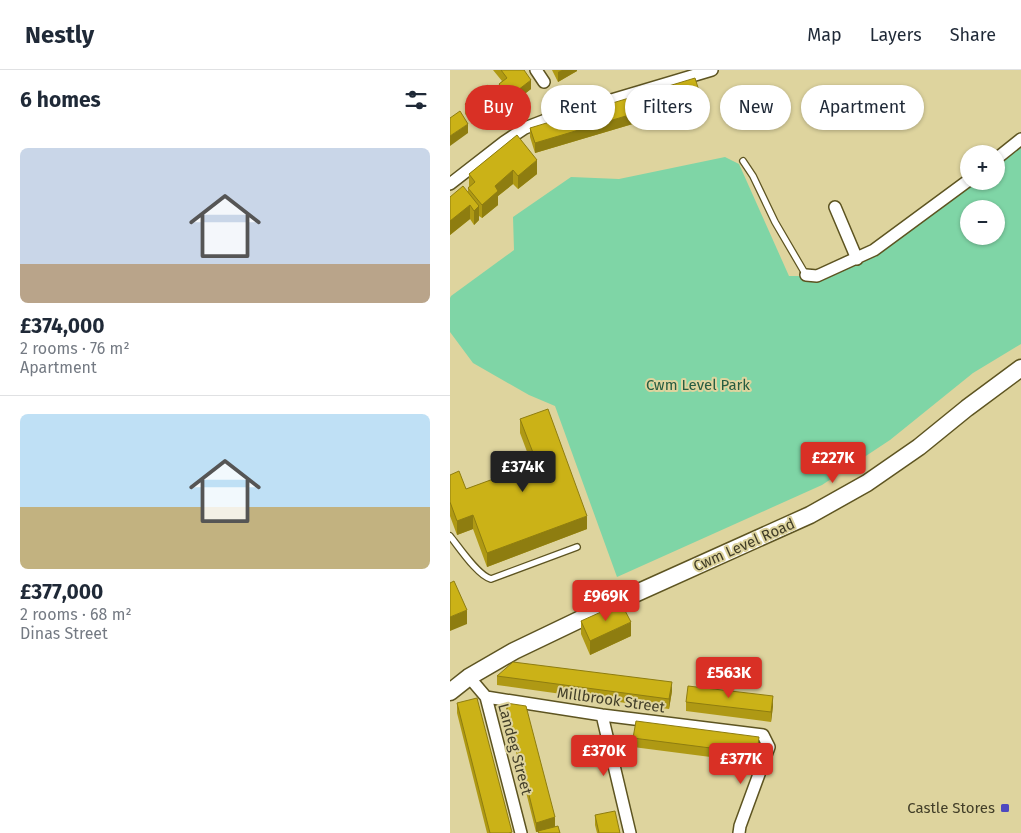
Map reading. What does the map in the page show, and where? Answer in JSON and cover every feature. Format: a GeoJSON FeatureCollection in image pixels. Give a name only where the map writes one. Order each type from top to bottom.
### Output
{"type":"FeatureCollection","features":[{"type":"Feature","properties":{"kind":"street"},"geometry":{"type":"LineString","coordinates":[[536,70],[544,82]]}},
{"type":"Feature","properties":{"kind":"street"},"geometry":{"type":"LineString","coordinates":[[450,184],[525,128],[551,118],[712,70]]}},
{"type":"Feature","properties":{"kind":"street"},"geometry":{"type":"LineString","coordinates":[[1005,152],[1021,139]]}},
{"type":"Feature","properties":{"kind":"street"},"geometry":{"type":"LineString","coordinates":[[806,275],[816,276],[858,259],[874,250],[960,187]]}},
{"type":"Feature","properties":{"kind":"street"},"geometry":{"type":"LineString","coordinates":[[835,207],[858,259]]}},
{"type":"Feature","properties":{"kind":"street","name":"Cwm Level Road"},"geometry":{"type":"LineString","coordinates":[[450,692],[514,650],[810,515],[867,484],[919,448],[967,408],[1021,368]]}},
{"type":"Feature","properties":{"kind":"street","name":"Landeg Street"},"geometry":{"type":"LineString","coordinates":[[469,678],[486,697],[521,833]]}},
{"type":"Feature","properties":{"kind":"street","name":"Millbrook Street"},"geometry":{"type":"LineString","coordinates":[[486,697],[602,715],[763,734],[769,747],[739,833]]}},
{"type":"Feature","properties":{"kind":"street"},"geometry":{"type":"LineString","coordinates":[[602,715],[630,833]]}},
{"type":"Feature","properties":{"kind":"lane"},"geometry":{"type":"LineString","coordinates":[[744,161],[775,222],[806,275]]}},
{"type":"Feature","properties":{"kind":"lane"},"geometry":{"type":"LineString","coordinates":[[450,536],[479,571],[486,578],[490,579],[577,546]]}},
{"type":"Feature","properties":{"kind":"green space","name":"Cwm Level Park"},"geometry":{"type":"Polygon","coordinates":[[[1021,144],[1021,344],[973,373],[890,440],[822,485],[617,577],[555,406],[529,395],[473,363],[450,332],[451,296],[514,250],[513,217],[571,177],[619,179],[725,157],[739,164],[789,276],[820,280],[861,263],[896,240],[962,190],[1005,190],[1005,157],[1021,144]]]}},
{"type":"Feature","properties":{"kind":"building"},"geometry":{"type":"Polygon","coordinates":[[[501,70],[524,70],[531,80],[525,85],[500,85],[507,78],[501,70]]]}},
{"type":"Feature","properties":{"kind":"building"},"geometry":{"type":"Polygon","coordinates":[[[695,78],[697,85],[672,85],[695,78]]]}},
{"type":"Feature","properties":{"kind":"building"},"geometry":{"type":"Polygon","coordinates":[[[625,99],[625,116],[615,119],[615,102],[625,99]]]}},
{"type":"Feature","properties":{"kind":"building"},"geometry":{"type":"Polygon","coordinates":[[[460,111],[465,119],[465,126],[450,136],[450,118],[460,111]]]}},
{"type":"Feature","properties":{"kind":"building"},"geometry":{"type":"Polygon","coordinates":[[[541,125],[541,130],[579,130],[535,143],[531,128],[541,125]]]}},
{"type":"Feature","properties":{"kind":"building"},"geometry":{"type":"Polygon","coordinates":[[[517,135],[537,160],[518,176],[513,170],[495,186],[498,191],[482,205],[468,188],[475,182],[469,174],[517,135]]]}},
{"type":"Feature","properties":{"kind":"building"},"geometry":{"type":"Polygon","coordinates":[[[463,186],[479,206],[474,211],[470,205],[450,221],[450,197],[463,186]]]}},
{"type":"Feature","properties":{"kind":"building"},"geometry":{"type":"Polygon","coordinates":[[[548,409],[587,516],[487,553],[473,515],[457,521],[450,502],[450,475],[459,471],[466,489],[537,463],[520,419],[548,409]]]}},
{"type":"Feature","properties":{"kind":"building"},"geometry":{"type":"Polygon","coordinates":[[[454,581],[467,610],[450,617],[450,583],[454,581]]]}},
{"type":"Feature","properties":{"kind":"building"},"geometry":{"type":"Polygon","coordinates":[[[621,603],[631,622],[590,641],[581,621],[621,603]]]}},
{"type":"Feature","properties":{"kind":"building"},"geometry":{"type":"Polygon","coordinates":[[[513,662],[672,682],[669,699],[497,676],[513,662]]]}},
{"type":"Feature","properties":{"kind":"building"},"geometry":{"type":"Polygon","coordinates":[[[688,686],[773,696],[771,712],[686,702],[688,686]]]}},
{"type":"Feature","properties":{"kind":"building"},"geometry":{"type":"Polygon","coordinates":[[[477,698],[512,832],[509,833],[490,833],[457,703],[477,698]]]}},
{"type":"Feature","properties":{"kind":"building"},"geometry":{"type":"Polygon","coordinates":[[[506,703],[526,706],[555,817],[536,823],[506,703]]]}},
{"type":"Feature","properties":{"kind":"building"},"geometry":{"type":"Polygon","coordinates":[[[636,721],[759,737],[757,754],[633,738],[636,721]]]}},
{"type":"Feature","properties":{"kind":"building"},"geometry":{"type":"Polygon","coordinates":[[[615,811],[620,833],[599,833],[595,815],[615,811]]]}},
{"type":"Feature","properties":{"kind":"building"},"geometry":{"type":"Polygon","coordinates":[[[558,826],[560,833],[539,833],[538,831],[558,826]]]}},
{"type":"Feature","properties":{"kind":"place","name":"Castle Stores"},"geometry":{"type":"Point","coordinates":[1005,808]}}]}
